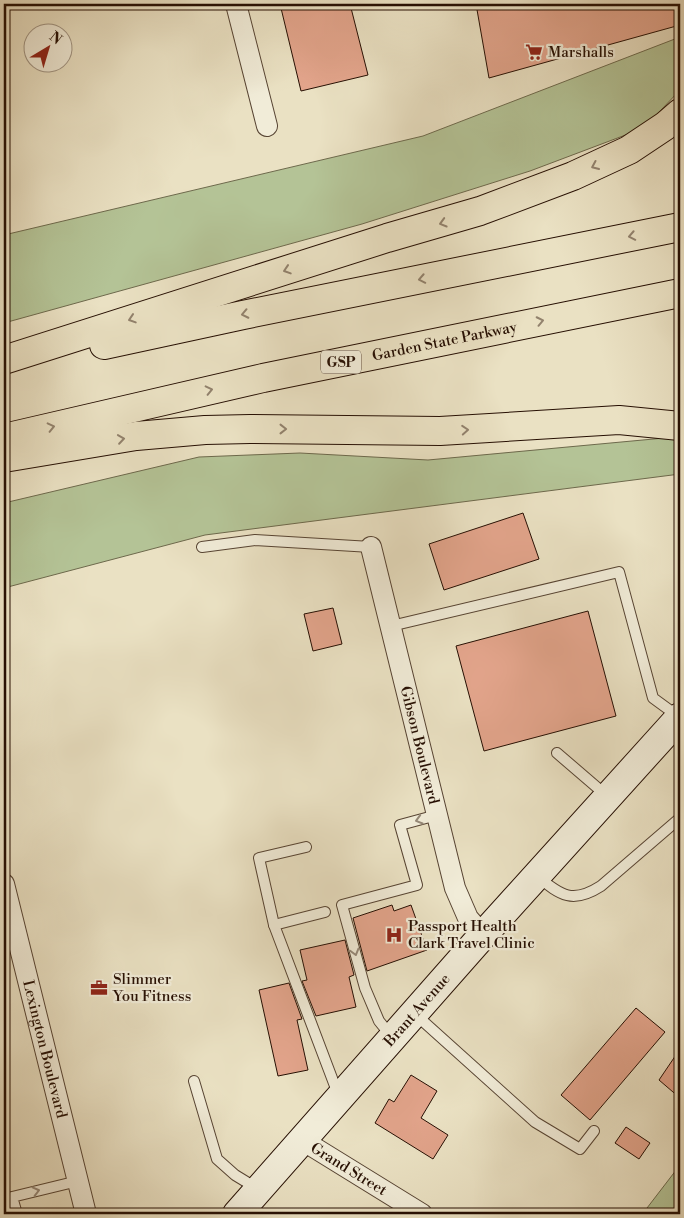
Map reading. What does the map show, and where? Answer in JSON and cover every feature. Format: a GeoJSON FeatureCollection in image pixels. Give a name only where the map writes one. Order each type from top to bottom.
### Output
{"type":"FeatureCollection","features":[{"type":"Feature","properties":{"kind":"highway"},"geometry":{"type":"LineString","coordinates":[[628,150],[660,130],[680,112]]}},
{"type":"Feature","properties":{"kind":"highway"},"geometry":{"type":"LineString","coordinates":[[4,360],[387,238],[480,211],[573,176],[680,125]]}},
{"type":"Feature","properties":{"kind":"highway"},"geometry":{"type":"LineString","coordinates":[[4,369],[166,331],[680,226]]}},
{"type":"Feature","properties":{"kind":"highway","name":"Garden State Parkway"},"geometry":{"type":"LineString","coordinates":[[4,438],[263,378],[680,293]]}},
{"type":"Feature","properties":{"kind":"highway"},"geometry":{"type":"LineString","coordinates":[[571,422],[680,407]]}},
{"type":"Feature","properties":{"kind":"highway"},"geometry":{"type":"LineString","coordinates":[[4,458],[128,438],[205,430],[440,431],[619,420],[680,426]]}},
{"type":"Feature","properties":{"kind":"main road","name":"Brant Avenue"},"geometry":{"type":"LineString","coordinates":[[237,1214],[483,935],[680,717]]}},
{"type":"Feature","properties":{"kind":"street"},"geometry":{"type":"LineString","coordinates":[[236,4],[267,126]]}},
{"type":"Feature","properties":{"kind":"street","name":"Gibson Boulevard"},"geometry":{"type":"LineString","coordinates":[[372,548],[458,898],[468,918],[483,935]]}},
{"type":"Feature","properties":{"kind":"street","name":"Lexington Boulevard"},"geometry":{"type":"LineString","coordinates":[[4,884],[86,1214]]}},
{"type":"Feature","properties":{"kind":"street","name":"Grand Street"},"geometry":{"type":"LineString","coordinates":[[302,1140],[422,1214]]}},
{"type":"Feature","properties":{"kind":"lane"},"geometry":{"type":"LineString","coordinates":[[202,547],[255,540],[372,548]]}},
{"type":"Feature","properties":{"kind":"lane"},"geometry":{"type":"LineString","coordinates":[[391,626],[619,572],[653,698],[680,717]]}},
{"type":"Feature","properties":{"kind":"lane"},"geometry":{"type":"LineString","coordinates":[[557,753],[608,797]]}},
{"type":"Feature","properties":{"kind":"lane"},"geometry":{"type":"LineString","coordinates":[[393,1037],[379,1021],[365,988],[342,905],[416,885],[400,825],[437,814]]}},
{"type":"Feature","properties":{"kind":"lane"},"geometry":{"type":"LineString","coordinates":[[536,876],[563,894],[575,897],[588,895],[680,818]]}},
{"type":"Feature","properties":{"kind":"lane"},"geometry":{"type":"LineString","coordinates":[[306,847],[259,858],[274,925],[339,1098]]}},
{"type":"Feature","properties":{"kind":"lane"},"geometry":{"type":"LineString","coordinates":[[274,925],[325,912]]}},
{"type":"Feature","properties":{"kind":"lane"},"geometry":{"type":"LineString","coordinates":[[414,1013],[535,1122],[580,1149],[594,1131]]}},
{"type":"Feature","properties":{"kind":"lane"},"geometry":{"type":"LineString","coordinates":[[194,1081],[218,1159],[235,1175],[258,1190]]}},
{"type":"Feature","properties":{"kind":"lane"},"geometry":{"type":"LineString","coordinates":[[17,1214],[12,1197],[78,1181]]}},
{"type":"Feature","properties":{"kind":"green space"},"geometry":{"type":"Polygon","coordinates":[[[680,37],[680,90],[644,128],[530,171],[362,224],[4,323],[4,235],[423,136],[680,37]]]}},
{"type":"Feature","properties":{"kind":"green space"},"geometry":{"type":"Polygon","coordinates":[[[675,437],[680,452],[680,474],[205,535],[4,588],[4,503],[199,457],[300,453],[428,460],[675,437]]]}},
{"type":"Feature","properties":{"kind":"green space"},"geometry":{"type":"Polygon","coordinates":[[[680,1165],[680,1214],[656,1214],[647,1208],[680,1165]]]}},
{"type":"Feature","properties":{"kind":"building"},"geometry":{"type":"Polygon","coordinates":[[[280,4],[350,4],[368,75],[301,91],[280,4]]]}},
{"type":"Feature","properties":{"kind":"building","name":"Marshalls"},"geometry":{"type":"Polygon","coordinates":[[[476,4],[676,4],[680,25],[489,78],[476,4]]]}},
{"type":"Feature","properties":{"kind":"building"},"geometry":{"type":"Polygon","coordinates":[[[523,513],[539,559],[444,590],[429,544],[523,513]]]}},
{"type":"Feature","properties":{"kind":"building"},"geometry":{"type":"Polygon","coordinates":[[[333,608],[342,644],[313,651],[304,614],[333,608]]]}},
{"type":"Feature","properties":{"kind":"building"},"geometry":{"type":"Polygon","coordinates":[[[588,611],[616,716],[484,751],[456,646],[588,611]]]}},
{"type":"Feature","properties":{"kind":"building"},"geometry":{"type":"Polygon","coordinates":[[[392,905],[394,911],[411,905],[427,950],[367,971],[353,918],[392,905]]]}},
{"type":"Feature","properties":{"kind":"building"},"geometry":{"type":"Polygon","coordinates":[[[345,940],[354,975],[349,977],[356,1007],[316,1016],[302,981],[307,980],[300,950],[345,940]]]}},
{"type":"Feature","properties":{"kind":"building"},"geometry":{"type":"Polygon","coordinates":[[[289,983],[302,1019],[297,1020],[308,1070],[278,1076],[259,990],[289,983]]]}},
{"type":"Feature","properties":{"kind":"building"},"geometry":{"type":"Polygon","coordinates":[[[636,1008],[665,1032],[590,1120],[561,1095],[636,1008]]]}},
{"type":"Feature","properties":{"kind":"building"},"geometry":{"type":"Polygon","coordinates":[[[680,1049],[680,1098],[659,1080],[680,1049]]]}},
{"type":"Feature","properties":{"kind":"building"},"geometry":{"type":"Polygon","coordinates":[[[411,1075],[437,1091],[421,1118],[448,1135],[433,1159],[375,1123],[389,1099],[394,1102],[411,1075]]]}},
{"type":"Feature","properties":{"kind":"building"},"geometry":{"type":"Polygon","coordinates":[[[626,1127],[650,1143],[639,1159],[615,1143],[626,1127]]]}},
{"type":"Feature","properties":{"kind":"place","name":"Marshalls"},"geometry":{"type":"Point","coordinates":[534,52]}},
{"type":"Feature","properties":{"kind":"place","name":"Passport Health Clark Travel Clinic"},"geometry":{"type":"Point","coordinates":[394,935]}},
{"type":"Feature","properties":{"kind":"place","name":"Slimmer You Fitness"},"geometry":{"type":"Point","coordinates":[99,988]}}]}
